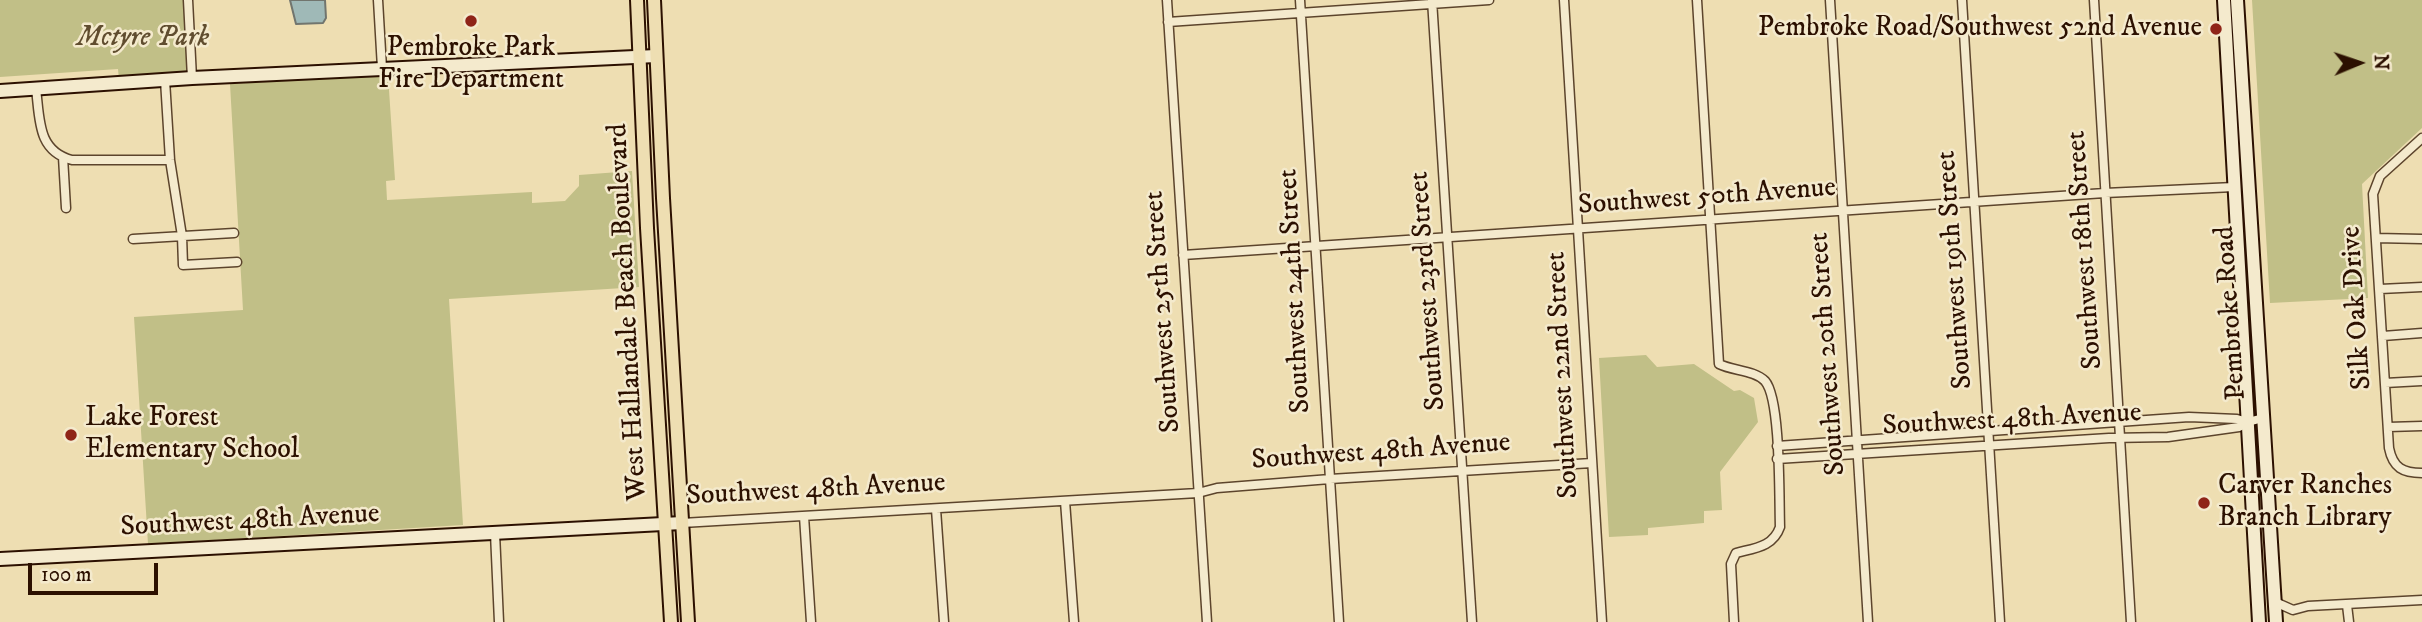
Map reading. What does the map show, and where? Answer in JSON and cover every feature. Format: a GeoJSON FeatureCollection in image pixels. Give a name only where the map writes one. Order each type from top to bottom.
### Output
{"type":"FeatureCollection","features":[{"type":"Feature","properties":{"kind":"main road","name":"West Hallandale Beach Boulevard"},"geometry":{"type":"LineString","coordinates":[[637,0],[647,228],[671,622]]}},
{"type":"Feature","properties":{"kind":"main road","name":"West Hallandale Beach Boulevard"},"geometry":{"type":"LineString","coordinates":[[653,0],[688,622]]}},
{"type":"Feature","properties":{"kind":"main road","name":"Pembroke Road"},"geometry":{"type":"LineString","coordinates":[[2224,0],[2259,622]]}},
{"type":"Feature","properties":{"kind":"main road","name":"Pembroke Road"},"geometry":{"type":"LineString","coordinates":[[2237,0],[2276,622]]}},
{"type":"Feature","properties":{"kind":"main road"},"geometry":{"type":"LineString","coordinates":[[0,91],[192,78],[656,56]]}},
{"type":"Feature","properties":{"kind":"main road"},"geometry":{"type":"LineString","coordinates":[[2229,96],[2237,119],[2240,161],[2248,175]]}},
{"type":"Feature","properties":{"kind":"main road"},"geometry":{"type":"LineString","coordinates":[[2234,187],[2244,205],[2248,268],[2255,286]]}},
{"type":"Feature","properties":{"kind":"main road"},"geometry":{"type":"LineString","coordinates":[[647,228],[651,216],[663,198]]}},
{"type":"Feature","properties":{"kind":"main road","name":"Southwest 48th Avenue"},"geometry":{"type":"LineString","coordinates":[[0,559],[682,523]]}},
{"type":"Feature","properties":{"kind":"main road"},"geometry":{"type":"LineString","coordinates":[[2254,537],[2265,591],[2267,622]]}},
{"type":"Feature","properties":{"kind":"street"},"geometry":{"type":"LineString","coordinates":[[188,0],[192,78]]}},
{"type":"Feature","properties":{"kind":"street"},"geometry":{"type":"LineString","coordinates":[[378,0],[382,68]]}},
{"type":"Feature","properties":{"kind":"street","name":"Southwest 25th Street"},"geometry":{"type":"LineString","coordinates":[[1167,0],[1207,622]]}},
{"type":"Feature","properties":{"kind":"street","name":"Southwest 24th Street"},"geometry":{"type":"LineString","coordinates":[[1300,0],[1339,622]]}},
{"type":"Feature","properties":{"kind":"street"},"geometry":{"type":"LineString","coordinates":[[1168,22],[1489,0]]}},
{"type":"Feature","properties":{"kind":"street","name":"Southwest 22nd Street"},"geometry":{"type":"LineString","coordinates":[[1564,0],[1602,622]]}},
{"type":"Feature","properties":{"kind":"street"},"geometry":{"type":"LineString","coordinates":[[1697,0],[1719,364],[1755,375],[1766,382],[1773,399],[1777,446],[1780,527],[1777,536],[1769,544],[1736,553],[1731,564],[1734,622]]}},
{"type":"Feature","properties":{"kind":"street","name":"Southwest 20th Street"},"geometry":{"type":"LineString","coordinates":[[1830,0],[1868,622]]}},
{"type":"Feature","properties":{"kind":"street","name":"Southwest 19th Street"},"geometry":{"type":"LineString","coordinates":[[1962,0],[2000,622]]}},
{"type":"Feature","properties":{"kind":"street","name":"Southwest 18th Street"},"geometry":{"type":"LineString","coordinates":[[2094,0],[2131,622]]}},
{"type":"Feature","properties":{"kind":"street","name":"Southwest 23rd Street"},"geometry":{"type":"LineString","coordinates":[[1432,2],[1472,622]]}},
{"type":"Feature","properties":{"kind":"street"},"geometry":{"type":"LineString","coordinates":[[165,80],[170,160],[182,236],[183,265],[237,262]]}},
{"type":"Feature","properties":{"kind":"street"},"geometry":{"type":"LineString","coordinates":[[36,89],[41,132],[51,150],[63,157],[72,160],[170,160]]}},
{"type":"Feature","properties":{"kind":"street","name":"Silk Oak Drive"},"geometry":{"type":"LineString","coordinates":[[2421,142],[2377,181],[2373,194],[2389,448],[2393,463],[2404,471],[2422,473]]}},
{"type":"Feature","properties":{"kind":"street"},"geometry":{"type":"LineString","coordinates":[[63,157],[66,208]]}},
{"type":"Feature","properties":{"kind":"street","name":"Southwest 50th Avenue"},"geometry":{"type":"LineString","coordinates":[[1183,255],[2105,193],[2234,187]]}},
{"type":"Feature","properties":{"kind":"street"},"geometry":{"type":"LineString","coordinates":[[133,239],[234,233]]}},
{"type":"Feature","properties":{"kind":"street"},"geometry":{"type":"LineString","coordinates":[[2376,238],[2422,239]]}},
{"type":"Feature","properties":{"kind":"street"},"geometry":{"type":"LineString","coordinates":[[2379,289],[2422,286]]}},
{"type":"Feature","properties":{"kind":"street"},"geometry":{"type":"LineString","coordinates":[[2383,336],[2422,333]]}},
{"type":"Feature","properties":{"kind":"street"},"geometry":{"type":"LineString","coordinates":[[2385,383],[2422,381]]}},
{"type":"Feature","properties":{"kind":"street","name":"Southwest 48th Avenue"},"geometry":{"type":"LineString","coordinates":[[1777,446],[2189,417],[2248,422]]}},
{"type":"Feature","properties":{"kind":"street","name":"Southwest 48th Avenue"},"geometry":{"type":"LineString","coordinates":[[1777,458],[2109,438],[2168,438],[2239,427],[2263,418]]}},
{"type":"Feature","properties":{"kind":"street"},"geometry":{"type":"LineString","coordinates":[[2388,427],[2422,426]]}},
{"type":"Feature","properties":{"kind":"street","name":"Southwest 48th Avenue"},"geometry":{"type":"LineString","coordinates":[[682,523],[1198,493],[1217,488],[1330,479],[1592,463]]}},
{"type":"Feature","properties":{"kind":"street"},"geometry":{"type":"LineString","coordinates":[[1065,501],[1074,622]]}},
{"type":"Feature","properties":{"kind":"street"},"geometry":{"type":"LineString","coordinates":[[936,509],[944,622]]}},
{"type":"Feature","properties":{"kind":"street"},"geometry":{"type":"LineString","coordinates":[[804,516],[811,622]]}},
{"type":"Feature","properties":{"kind":"street"},"geometry":{"type":"LineString","coordinates":[[495,533],[499,622]]}},
{"type":"Feature","properties":{"kind":"street"},"geometry":{"type":"LineString","coordinates":[[2275,602],[2293,610],[2308,606],[2422,600]]}},
{"type":"Feature","properties":{"kind":"street"},"geometry":{"type":"LineString","coordinates":[[2347,605],[2349,622]]}},
{"type":"Feature","properties":{"kind":"green space","name":"Mctyre Park"},"geometry":{"type":"Polygon","coordinates":[[[0,0],[187,0],[192,75],[119,80],[118,69],[0,77],[0,0]]]}},
{"type":"Feature","properties":{"kind":"green space"},"geometry":{"type":"Polygon","coordinates":[[[2252,0],[2422,0],[2422,128],[2362,184],[2368,298],[2270,303],[2252,0]]]}},
{"type":"Feature","properties":{"kind":"green space"},"geometry":{"type":"Polygon","coordinates":[[[388,75],[395,180],[386,181],[387,200],[532,192],[532,203],[565,201],[579,186],[579,175],[632,171],[639,287],[449,299],[463,525],[148,544],[134,317],[243,310],[230,84],[388,75]]]}},
{"type":"Feature","properties":{"kind":"green space"},"geometry":{"type":"Polygon","coordinates":[[[1646,355],[1657,367],[1694,364],[1734,391],[1740,390],[1754,398],[1758,422],[1720,472],[1722,510],[1704,511],[1704,523],[1648,528],[1648,535],[1609,537],[1599,358],[1646,355]]]}},
{"type":"Feature","properties":{"kind":"water"},"geometry":{"type":"Polygon","coordinates":[[[290,0],[325,0],[326,18],[323,23],[296,24],[290,0]]]}},
{"type":"Feature","properties":{"kind":"place","name":"Pembroke Park Fire Department"},"geometry":{"type":"Point","coordinates":[471,21]}},
{"type":"Feature","properties":{"kind":"place","name":"Pembroke Road/Southwest 52nd Avenue"},"geometry":{"type":"Point","coordinates":[2216,29]}},
{"type":"Feature","properties":{"kind":"place","name":"Lake Forest Elementary School"},"geometry":{"type":"Point","coordinates":[71,435]}},
{"type":"Feature","properties":{"kind":"place","name":"Carver Ranches Branch Library"},"geometry":{"type":"Point","coordinates":[2204,503]}}]}
